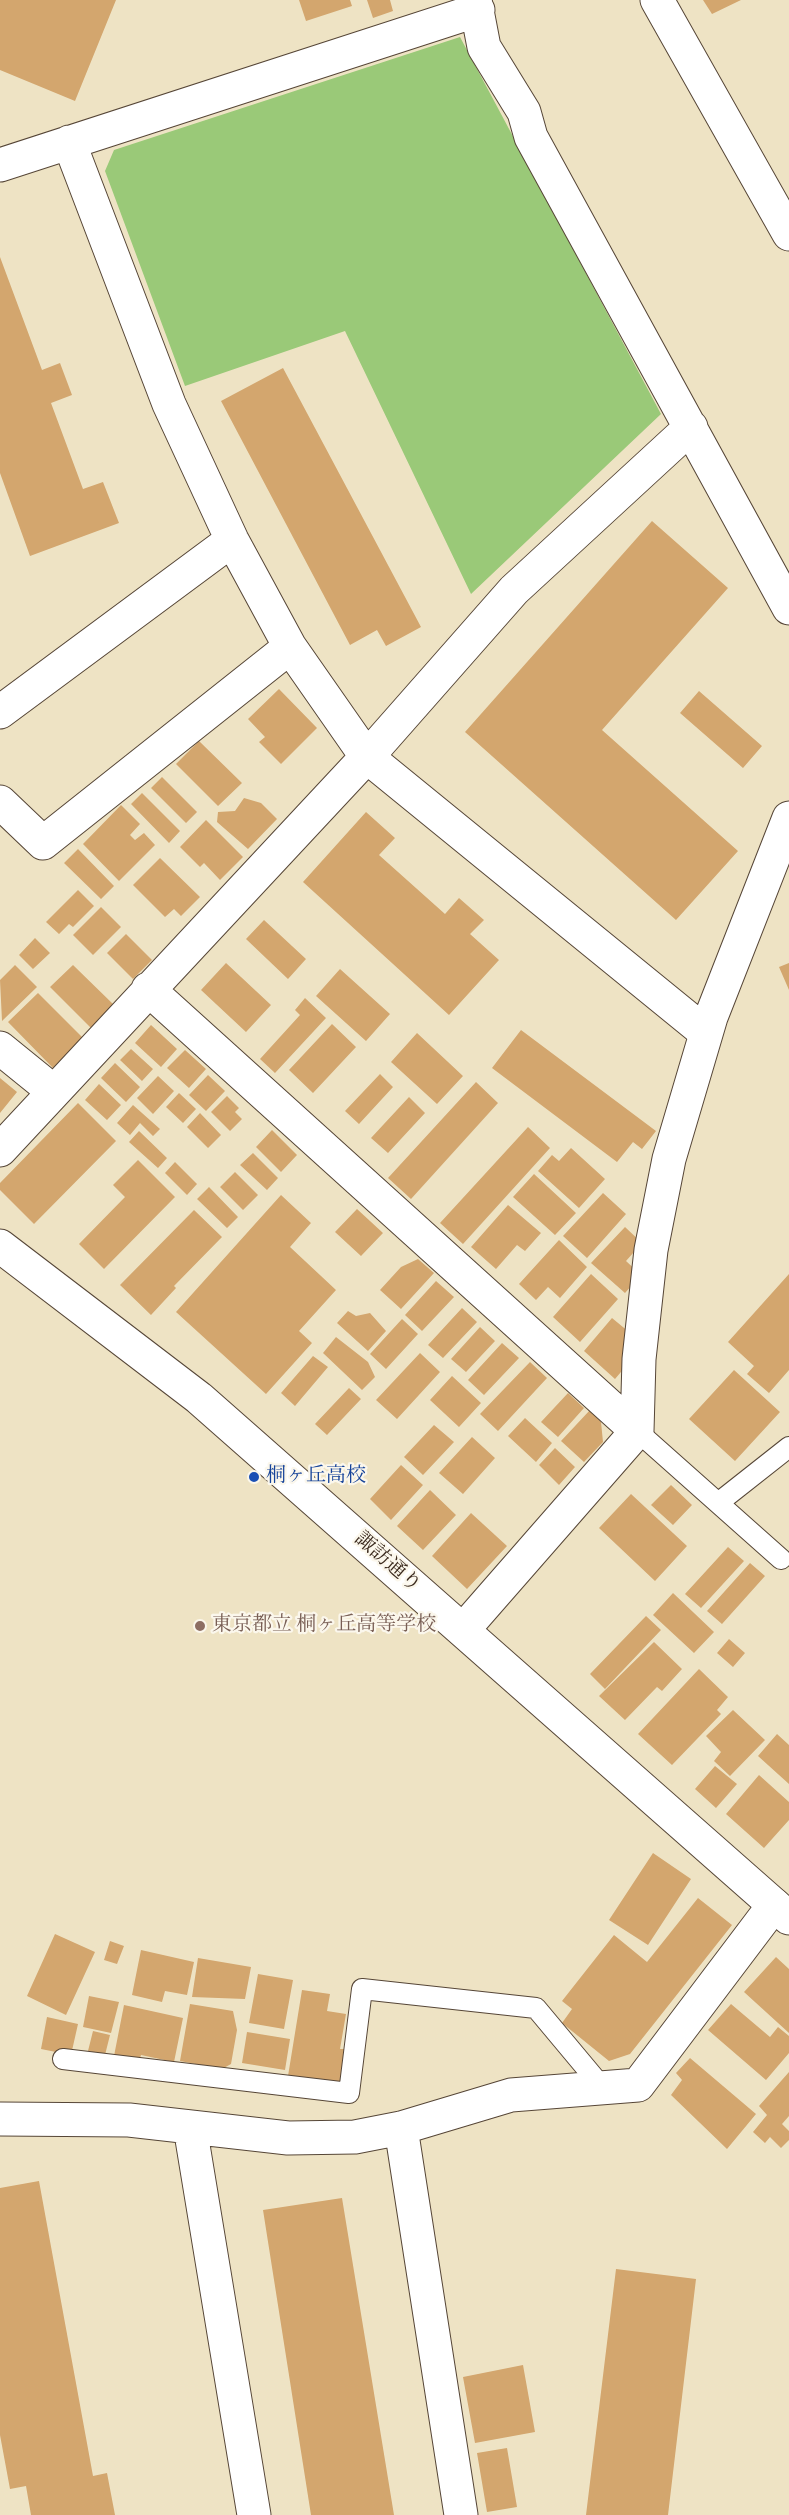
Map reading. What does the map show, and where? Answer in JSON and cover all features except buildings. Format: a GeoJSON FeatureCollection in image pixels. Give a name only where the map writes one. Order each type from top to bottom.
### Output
{"type":"FeatureCollection","features":[{"type":"Feature","properties":{"kind":"street"},"geometry":{"type":"LineString","coordinates":[[657,0],[777,184],[789,234]]}},
{"type":"Feature","properties":{"kind":"street"},"geometry":{"type":"LineString","coordinates":[[0,165],[477,5],[484,47],[524,112],[531,137],[789,608]]}},
{"type":"Feature","properties":{"kind":"street"},"geometry":{"type":"LineString","coordinates":[[69,142],[169,404],[232,540],[290,647],[366,756],[706,1033]]}},
{"type":"Feature","properties":{"kind":"street"},"geometry":{"type":"LineString","coordinates":[[0,1150],[366,756],[514,590],[691,427]]}},
{"type":"Feature","properties":{"kind":"street"},"geometry":{"type":"LineString","coordinates":[[1,709],[232,540]]}},
{"type":"Feature","properties":{"kind":"street"},"geometry":{"type":"LineString","coordinates":[[0,802],[43,843],[290,647]]}},
{"type":"Feature","properties":{"kind":"street"},"geometry":{"type":"LineString","coordinates":[[463,1630],[637,1431],[639,1359],[651,1250],[669,1159],[706,1033],[789,818]]}},
{"type":"Feature","properties":{"kind":"street"},"geometry":{"type":"LineString","coordinates":[[148,989],[637,1431]]}},
{"type":"Feature","properties":{"kind":"street"},"geometry":{"type":"LineString","coordinates":[[0,1048],[53,1091]]}},
{"type":"Feature","properties":{"kind":"street","name":"諏訪通り"},"geometry":{"type":"LineString","coordinates":[[0,1246],[199,1398],[782,1912]]}},
{"type":"Feature","properties":{"kind":"street"},"geometry":{"type":"LineString","coordinates":[[0,2118],[129,2120],[288,2138],[355,2137],[401,2128],[511,2095],[638,2085],[782,1912]]}},
{"type":"Feature","properties":{"kind":"street"},"geometry":{"type":"LineString","coordinates":[[190,2127],[254,2515]]}},
{"type":"Feature","properties":{"kind":"street"},"geometry":{"type":"LineString","coordinates":[[401,2128],[461,2515]]}},
{"type":"Feature","properties":{"kind":"lane"},"geometry":{"type":"LineString","coordinates":[[637,1431],[781,1559]]}},
{"type":"Feature","properties":{"kind":"lane"},"geometry":{"type":"LineString","coordinates":[[718,1503],[789,1447]]}},
{"type":"Feature","properties":{"kind":"lane"},"geometry":{"type":"LineString","coordinates":[[63,2059],[349,2093],[362,1989],[536,2008],[602,2087]]}},
{"type":"Feature","properties":{"kind":"green space"},"geometry":{"type":"Polygon","coordinates":[[[460,37],[661,414],[471,594],[345,331],[185,386],[105,171],[114,150],[460,37]]]}},
{"type":"Feature","properties":{"kind":"place","name":"桐ヶ丘高校"},"geometry":{"type":"Point","coordinates":[254,1477]}},
{"type":"Feature","properties":{"kind":"place","name":"東京都立 桐ヶ丘高等学校"},"geometry":{"type":"Point","coordinates":[200,1626]}}]}
